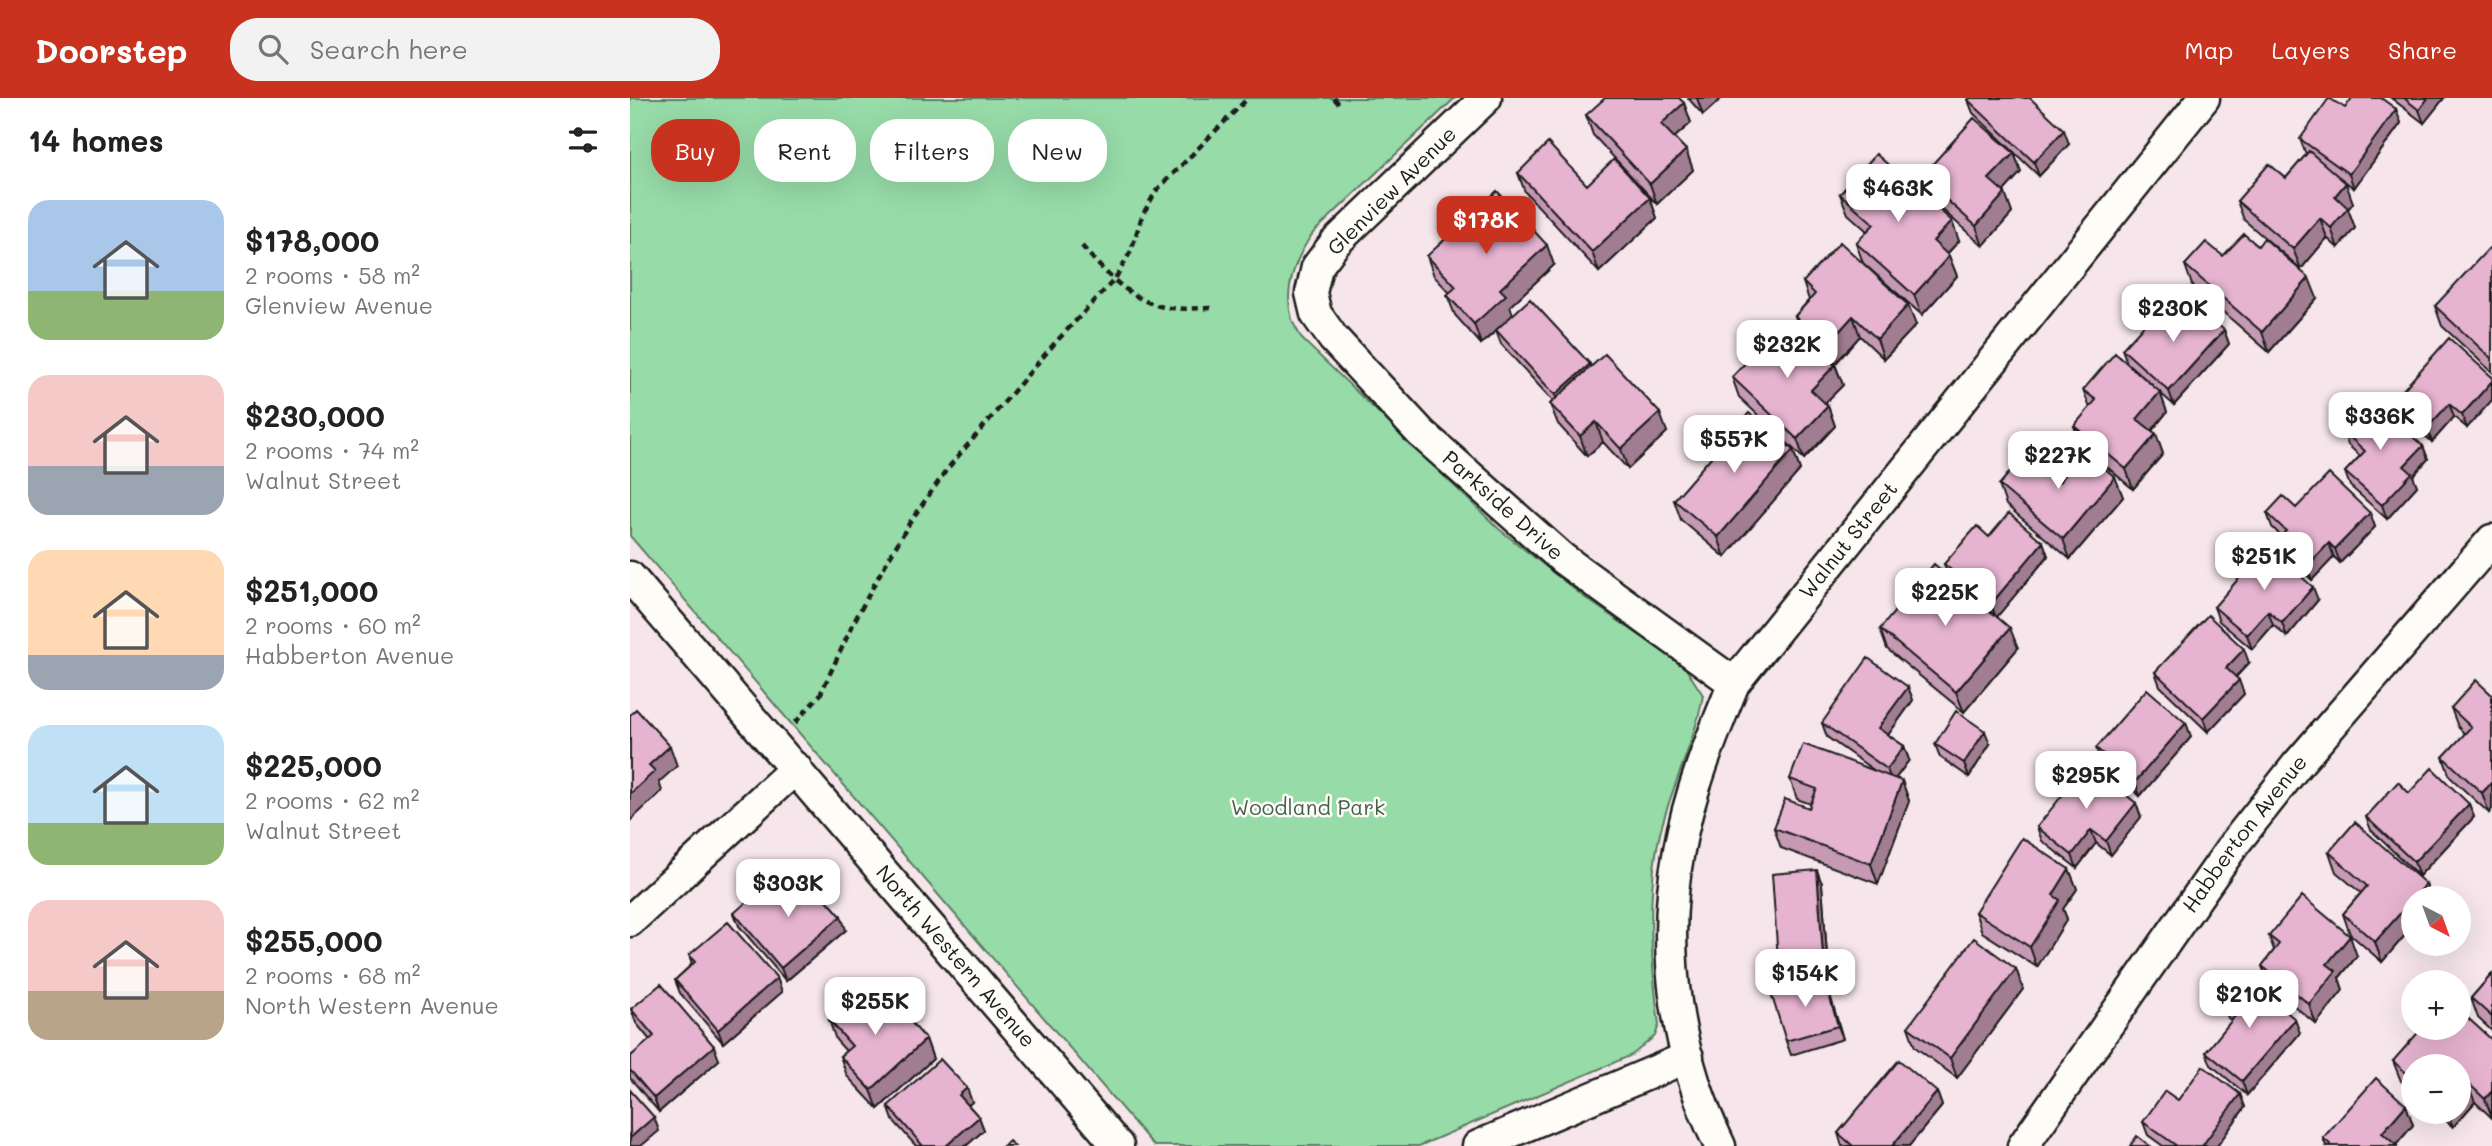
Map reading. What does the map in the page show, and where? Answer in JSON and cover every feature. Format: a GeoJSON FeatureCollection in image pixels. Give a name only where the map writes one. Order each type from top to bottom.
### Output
{"type":"FeatureCollection","features":[{"type":"Feature","properties":{"kind":"street","name":"Glenview Avenue"},"geometry":{"type":"LineString","coordinates":[[1311,293],[1317,267],[1335,243],[1486,98]]}},
{"type":"Feature","properties":{"kind":"street","name":"Walnut Street"},"geometry":{"type":"LineString","coordinates":[[1688,1057],[1677,1018],[1672,967],[1673,911],[1679,850],[1693,792],[1734,682],[2204,98]]}},
{"type":"Feature","properties":{"kind":"street","name":"Parkside Drive"},"geometry":{"type":"LineString","coordinates":[[1311,293],[1316,314],[1334,338],[1421,433],[1563,559],[1734,682]]}},
{"type":"Feature","properties":{"kind":"street","name":"Habberton Avenue"},"geometry":{"type":"LineString","coordinates":[[2023,1146],[2235,843],[2296,766],[2492,540]]}},
{"type":"Feature","properties":{"kind":"street","name":"North Western Avenue"},"geometry":{"type":"LineString","coordinates":[[630,577],[1118,1146]]}},
{"type":"Feature","properties":{"kind":"street"},"geometry":{"type":"LineString","coordinates":[[630,921],[796,768]]}},
{"type":"Feature","properties":{"kind":"street"},"geometry":{"type":"LineString","coordinates":[[1478,1146],[1688,1057],[1709,1123],[1720,1146]]}},
{"type":"Feature","properties":{"kind":"path"},"geometry":{"type":"LineString","coordinates":[[773,743],[820,695],[853,622],[881,572],[910,522],[948,468],[1054,344],[1115,279],[1131,251],[1142,216],[1156,191],[1248,98]]}},
{"type":"Feature","properties":{"kind":"path"},"geometry":{"type":"LineString","coordinates":[[1334,98],[1339,104]]}},
{"type":"Feature","properties":{"kind":"path"},"geometry":{"type":"LineString","coordinates":[[1082,246],[1115,279],[1152,304],[1165,307],[1213,308]]}},
{"type":"Feature","properties":{"kind":"green space","name":"Woodland Park"},"geometry":{"type":"Polygon","coordinates":[[[630,98],[1455,98],[1313,233],[1301,252],[1290,285],[1292,319],[1302,339],[1499,529],[1584,597],[1684,666],[1703,695],[1693,735],[1665,814],[1653,875],[1651,918],[1659,1025],[1655,1036],[1632,1055],[1419,1146],[1154,1146],[630,536],[630,98]]]}},
{"type":"Feature","properties":{"kind":"building"},"geometry":{"type":"Polygon","coordinates":[[[1605,98],[1679,98],[1684,103],[1661,124],[1686,150],[1650,184],[1586,115],[1605,98]]]}},
{"type":"Feature","properties":{"kind":"building"},"geometry":{"type":"Polygon","coordinates":[[[2030,98],[2064,130],[2034,162],[1968,100],[2030,98]]]}},
{"type":"Feature","properties":{"kind":"building"},"geometry":{"type":"Polygon","coordinates":[[[2329,98],[2345,108],[2352,98],[2381,98],[2396,109],[2349,174],[2300,139],[2329,98]]]}},
{"type":"Feature","properties":{"kind":"building"},"geometry":{"type":"Polygon","coordinates":[[[2404,98],[2428,98],[2419,110],[2404,98]]]}},
{"type":"Feature","properties":{"kind":"building"},"geometry":{"type":"Polygon","coordinates":[[[1974,118],[2014,153],[1989,179],[2005,193],[1976,226],[1921,177],[1974,118]]]}},
{"type":"Feature","properties":{"kind":"building"},"geometry":{"type":"Polygon","coordinates":[[[1548,143],[1587,185],[1614,159],[1650,198],[1592,252],[1518,173],[1548,143]]]}},
{"type":"Feature","properties":{"kind":"building"},"geometry":{"type":"Polygon","coordinates":[[[2309,151],[2346,183],[2335,196],[2348,208],[2331,228],[2320,218],[2293,249],[2237,201],[2269,164],[2286,178],[2309,151]]]}},
{"type":"Feature","properties":{"kind":"building"},"geometry":{"type":"Polygon","coordinates":[[[1876,154],[1952,221],[1933,241],[1949,256],[1914,295],[1856,243],[1874,224],[1840,194],[1876,154]]]}},
{"type":"Feature","properties":{"kind":"building"},"geometry":{"type":"Polygon","coordinates":[[[1497,191],[1547,245],[1500,289],[1506,295],[1474,324],[1447,295],[1456,287],[1427,256],[1497,191]]]}},
{"type":"Feature","properties":{"kind":"building"},"geometry":{"type":"Polygon","coordinates":[[[2244,234],[2258,246],[2264,238],[2309,278],[2262,332],[2185,265],[2206,242],[2223,256],[2244,234]]]}},
{"type":"Feature","properties":{"kind":"building"},"geometry":{"type":"Polygon","coordinates":[[[1840,242],[1908,305],[1877,339],[1853,316],[1827,345],[1795,316],[1815,294],[1803,282],[1840,242]]]}},
{"type":"Feature","properties":{"kind":"building"},"geometry":{"type":"Polygon","coordinates":[[[2489,248],[2492,250],[2492,359],[2435,306],[2489,248]]]}},
{"type":"Feature","properties":{"kind":"building"},"geometry":{"type":"Polygon","coordinates":[[[1530,299],[1590,364],[1555,395],[1496,330],[1530,299]]]}},
{"type":"Feature","properties":{"kind":"building"},"geometry":{"type":"Polygon","coordinates":[[[2190,300],[2224,330],[2169,391],[2122,349],[2155,313],[2167,324],[2190,300]]]}},
{"type":"Feature","properties":{"kind":"building"},"geometry":{"type":"Polygon","coordinates":[[[1796,328],[1835,365],[1811,390],[1828,406],[1797,439],[1732,377],[1772,335],[1781,344],[1796,328]]]}},
{"type":"Feature","properties":{"kind":"building"},"geometry":{"type":"Polygon","coordinates":[[[2449,338],[2492,377],[2492,381],[2462,415],[2449,404],[2427,428],[2395,399],[2449,338]]]}},
{"type":"Feature","properties":{"kind":"building"},"geometry":{"type":"Polygon","coordinates":[[[2115,353],[2160,392],[2137,419],[2156,434],[2126,469],[2074,426],[2096,400],[2083,390],[2115,353]]]}},
{"type":"Feature","properties":{"kind":"building"},"geometry":{"type":"Polygon","coordinates":[[[1605,354],[1660,413],[1621,449],[1596,422],[1580,436],[1550,404],[1605,354]]]}},
{"type":"Feature","properties":{"kind":"building"},"geometry":{"type":"Polygon","coordinates":[[[2371,399],[2423,446],[2404,466],[2412,473],[2382,505],[2345,472],[2365,451],[2343,431],[2371,399]]]}},
{"type":"Feature","properties":{"kind":"building"},"geometry":{"type":"Polygon","coordinates":[[[1749,413],[1793,450],[1718,537],[1674,500],[1749,413]]]}},
{"type":"Feature","properties":{"kind":"building"},"geometry":{"type":"Polygon","coordinates":[[[2085,452],[2115,477],[2063,539],[1999,485],[2026,453],[2059,482],[2085,452]]]}},
{"type":"Feature","properties":{"kind":"building"},"geometry":{"type":"Polygon","coordinates":[[[2329,474],[2370,513],[2335,549],[2329,543],[2307,566],[2278,539],[2286,531],[2267,513],[2283,496],[2296,508],[2329,474]]]}},
{"type":"Feature","properties":{"kind":"building"},"geometry":{"type":"Polygon","coordinates":[[[2009,513],[2043,542],[1991,604],[1944,564],[1977,526],[1989,537],[2009,513]]]}},
{"type":"Feature","properties":{"kind":"building"},"geometry":{"type":"Polygon","coordinates":[[[2267,546],[2313,587],[2282,623],[2268,611],[2247,635],[2214,607],[2267,546]]]}},
{"type":"Feature","properties":{"kind":"building"},"geometry":{"type":"Polygon","coordinates":[[[1934,564],[2010,628],[1956,692],[1880,629],[1934,564]]]}},
{"type":"Feature","properties":{"kind":"building"},"geometry":{"type":"Polygon","coordinates":[[[2208,615],[2244,649],[2226,668],[2239,680],[2203,718],[2155,672],[2208,615]]]}},
{"type":"Feature","properties":{"kind":"building"},"geometry":{"type":"Polygon","coordinates":[[[1868,658],[1908,687],[1878,728],[1904,746],[1887,769],[1822,723],[1868,658]]]}},
{"type":"Feature","properties":{"kind":"building"},"geometry":{"type":"Polygon","coordinates":[[[2476,680],[2492,695],[2492,782],[2482,793],[2443,757],[2471,727],[2451,708],[2476,680]]]}},
{"type":"Feature","properties":{"kind":"building"},"geometry":{"type":"Polygon","coordinates":[[[2147,689],[2186,723],[2135,782],[2096,748],[2147,689]]]}},
{"type":"Feature","properties":{"kind":"building"},"geometry":{"type":"Polygon","coordinates":[[[636,709],[670,746],[649,765],[655,771],[630,794],[630,715],[636,709]]]}},
{"type":"Feature","properties":{"kind":"building"},"geometry":{"type":"Polygon","coordinates":[[[1956,711],[1985,731],[1964,763],[1935,744],[1956,711]]]}},
{"type":"Feature","properties":{"kind":"building"},"geometry":{"type":"Polygon","coordinates":[[[1803,744],[1902,781],[1871,864],[1774,828],[1785,799],[1809,808],[1817,789],[1790,779],[1803,744]]]}},
{"type":"Feature","properties":{"kind":"building"},"geometry":{"type":"Polygon","coordinates":[[[2087,764],[2136,803],[2106,841],[2091,830],[2072,855],[2037,827],[2087,764]]]}},
{"type":"Feature","properties":{"kind":"building"},"geometry":{"type":"Polygon","coordinates":[[[2432,768],[2469,804],[2414,862],[2366,817],[2398,782],[2409,793],[2432,768]]]}},
{"type":"Feature","properties":{"kind":"building"},"geometry":{"type":"Polygon","coordinates":[[[2355,822],[2426,884],[2401,886],[2401,912],[2375,942],[2343,914],[2367,886],[2329,852],[2355,822]]]}},
{"type":"Feature","properties":{"kind":"building"},"geometry":{"type":"Polygon","coordinates":[[[2022,838],[2069,869],[2053,895],[2060,900],[2030,947],[1975,912],[2022,838]]]}},
{"type":"Feature","properties":{"kind":"building"},"geometry":{"type":"Polygon","coordinates":[[[1817,870],[1823,956],[1778,960],[1772,874],[1817,870]]]}},
{"type":"Feature","properties":{"kind":"building"},"geometry":{"type":"Polygon","coordinates":[[[804,874],[841,916],[781,968],[734,913],[765,886],[776,899],[804,874]]]}},
{"type":"Feature","properties":{"kind":"building"},"geometry":{"type":"Polygon","coordinates":[[[2302,896],[2350,936],[2327,964],[2336,971],[2309,1004],[2262,966],[2279,944],[2269,936],[2302,896]]]}},
{"type":"Feature","properties":{"kind":"building"},"geometry":{"type":"Polygon","coordinates":[[[728,922],[777,978],[718,1030],[675,980],[695,962],[689,955],[728,922]]]}},
{"type":"Feature","properties":{"kind":"building"},"geometry":{"type":"Polygon","coordinates":[[[1974,938],[2016,969],[1950,1058],[1908,1027],[1974,938]]]}},
{"type":"Feature","properties":{"kind":"building"},"geometry":{"type":"Polygon","coordinates":[[[2492,974],[2492,1017],[2471,998],[2492,974]]]}},
{"type":"Feature","properties":{"kind":"building"},"geometry":{"type":"Polygon","coordinates":[[[1824,977],[1838,1026],[1786,1041],[1771,993],[1824,977]]]}},
{"type":"Feature","properties":{"kind":"building"},"geometry":{"type":"Polygon","coordinates":[[[2245,977],[2295,1019],[2242,1081],[2206,1052],[2236,1015],[2223,1004],[2245,977]]]}},
{"type":"Feature","properties":{"kind":"building"},"geometry":{"type":"Polygon","coordinates":[[[661,984],[714,1046],[654,1098],[630,1070],[630,1057],[654,1036],[631,1009],[661,984]]]}},
{"type":"Feature","properties":{"kind":"building"},"geometry":{"type":"Polygon","coordinates":[[[866,986],[884,1006],[891,1000],[926,1039],[871,1090],[840,1056],[852,1046],[829,1020],[866,986]]]}},
{"type":"Feature","properties":{"kind":"building"},"geometry":{"type":"Polygon","coordinates":[[[2471,1021],[2492,1040],[2492,1091],[2485,1099],[2471,1086],[2471,1054],[2401,1054],[2401,1068],[2393,1061],[2412,1040],[2471,1040],[2471,1021]]]}},
{"type":"Feature","properties":{"kind":"building"},"geometry":{"type":"Polygon","coordinates":[[[940,1059],[967,1088],[959,1095],[979,1117],[946,1146],[923,1146],[888,1106],[940,1059]]]}},
{"type":"Feature","properties":{"kind":"building"},"geometry":{"type":"Polygon","coordinates":[[[1899,1060],[1937,1092],[1892,1146],[1853,1146],[1838,1133],[1899,1060]]]}},
{"type":"Feature","properties":{"kind":"building"},"geometry":{"type":"Polygon","coordinates":[[[2203,1066],[2240,1094],[2202,1146],[2177,1146],[2143,1122],[2165,1091],[2178,1100],[2203,1066]]]}},
{"type":"Feature","properties":{"kind":"building"},"geometry":{"type":"Polygon","coordinates":[[[2376,1078],[2401,1100],[2401,1111],[2382,1133],[2397,1146],[2332,1146],[2323,1138],[2376,1078]]]}},
{"type":"Feature","properties":{"kind":"building"},"geometry":{"type":"Polygon","coordinates":[[[630,1090],[654,1117],[630,1138],[630,1090]]]}},
{"type":"Feature","properties":{"kind":"building"},"geometry":{"type":"Polygon","coordinates":[[[2137,1136],[2150,1146],[2130,1146],[2137,1136]]]}}]}
